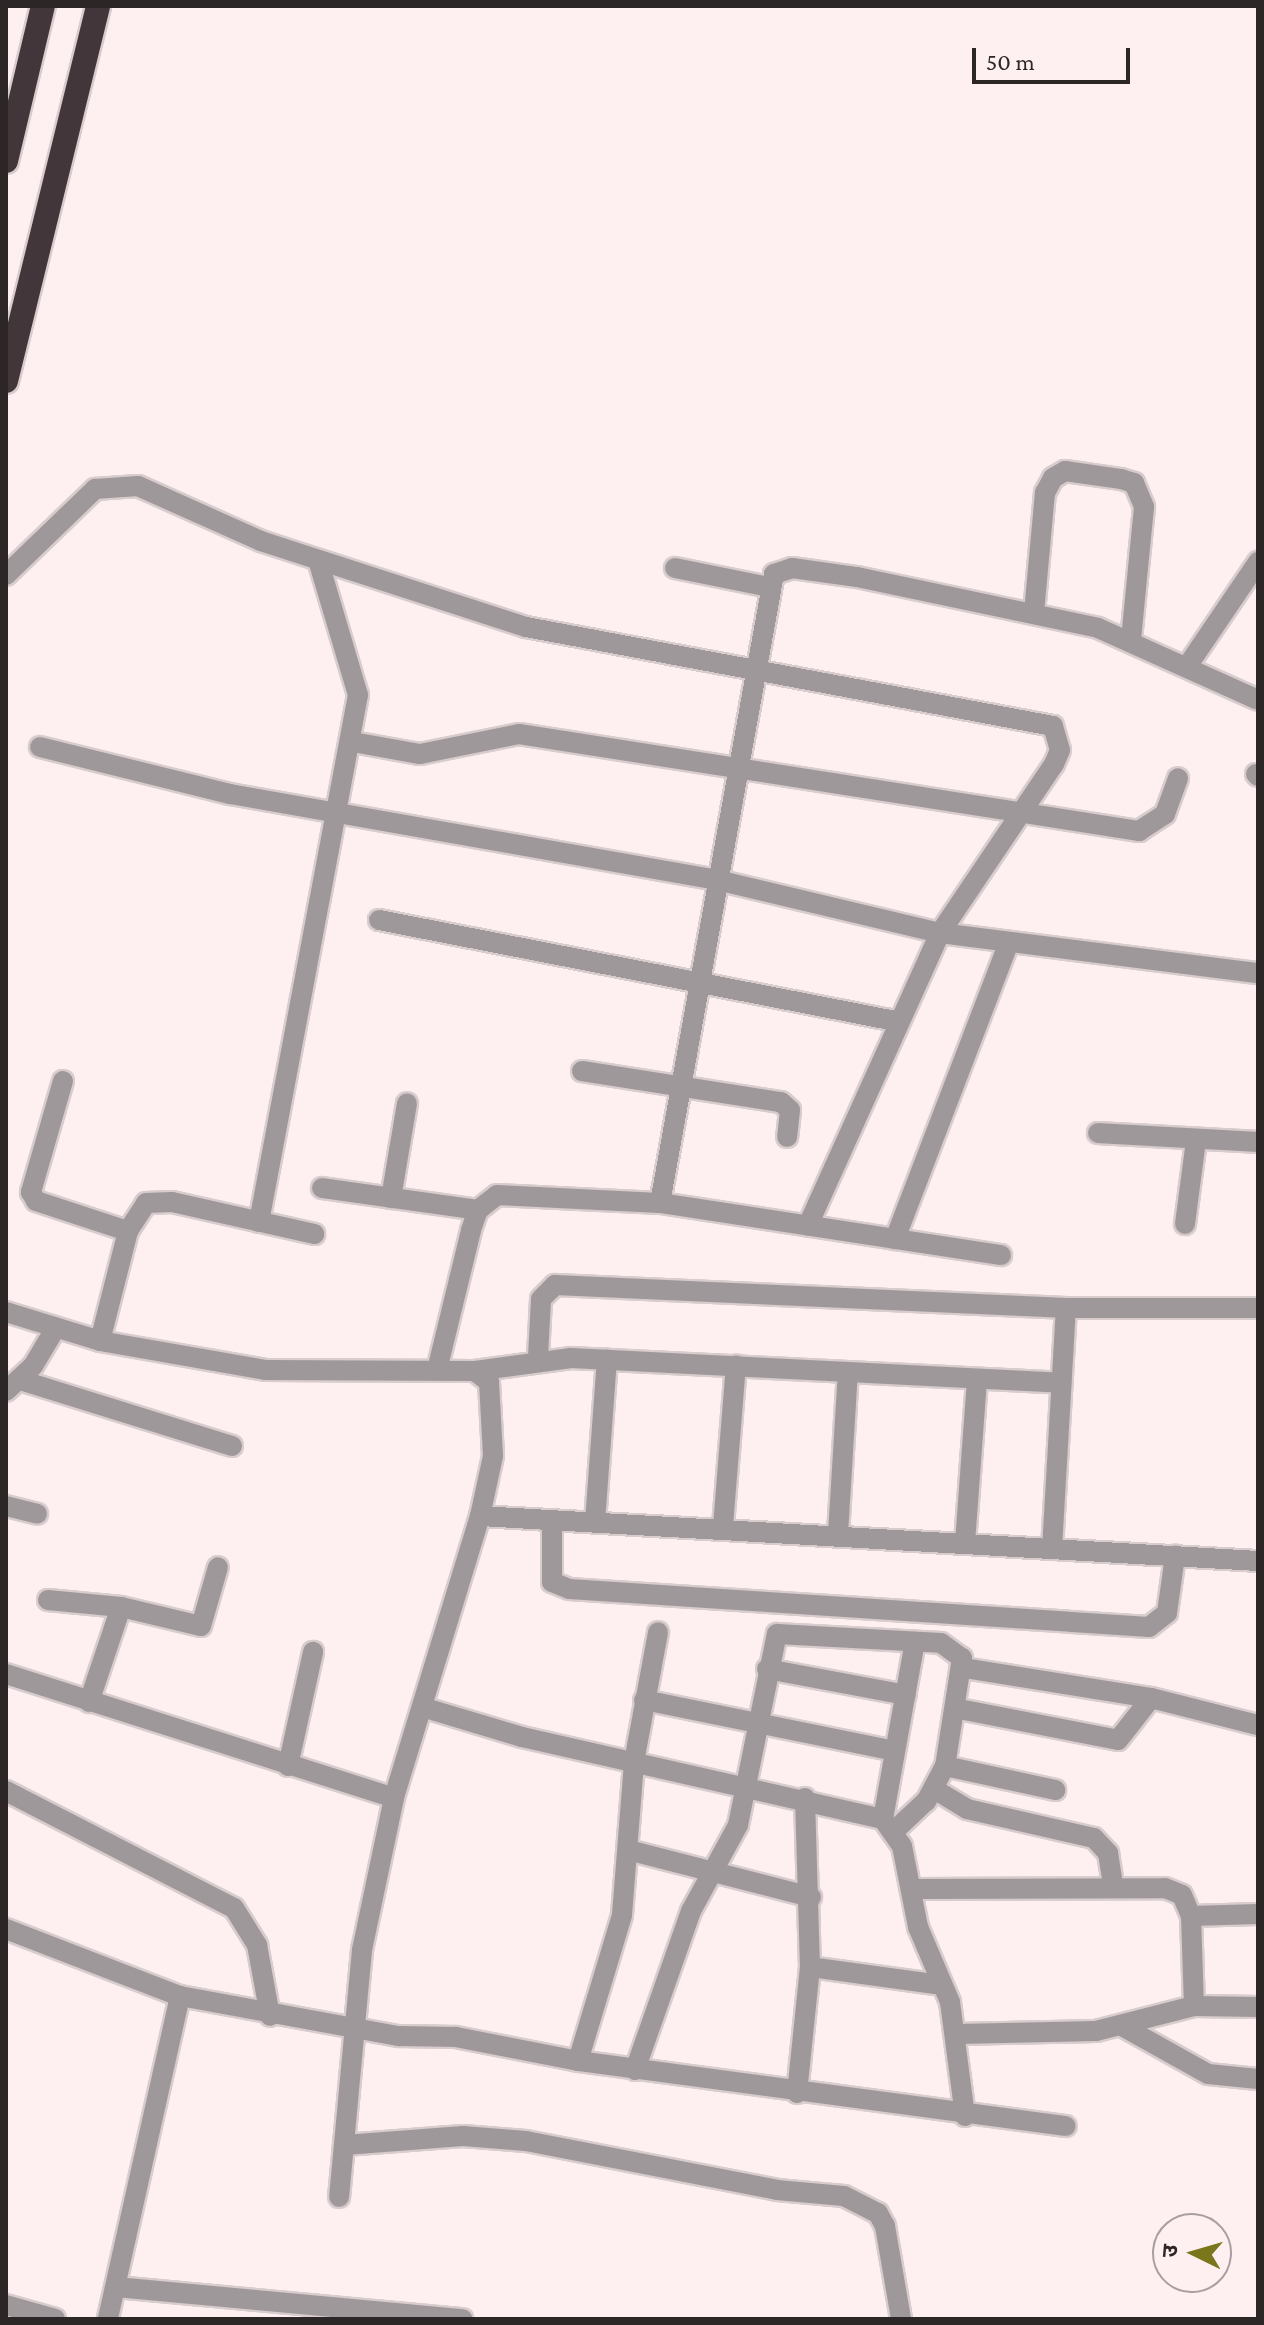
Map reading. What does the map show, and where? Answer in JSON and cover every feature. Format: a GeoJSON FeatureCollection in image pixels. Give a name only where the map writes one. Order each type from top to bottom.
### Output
{"type":"FeatureCollection","features":[{"type":"Feature","properties":{"kind":"highway"},"geometry":{"type":"LineString","coordinates":[[6,161],[43,6]]}},
{"type":"Feature","properties":{"kind":"highway"},"geometry":{"type":"LineString","coordinates":[[6,381],[98,6]]}},
{"type":"Feature","properties":{"kind":"street"},"geometry":{"type":"LineString","coordinates":[[1034,613],[1045,493],[1053,478],[1065,471],[1121,479],[1134,483],[1144,507],[1131,639]]}},
{"type":"Feature","properties":{"kind":"street"},"geometry":{"type":"LineString","coordinates":[[6,575],[57,519],[95,489],[118,484],[318,560],[526,627],[754,667],[1053,726],[1060,750],[1022,814],[940,933],[895,1021],[808,1226]]}},
{"type":"Feature","properties":{"kind":"street"},"geometry":{"type":"LineString","coordinates":[[259,1222],[353,742],[355,666],[318,560]]}},
{"type":"Feature","properties":{"kind":"street"},"geometry":{"type":"LineString","coordinates":[[1188,665],[1258,562]]}},
{"type":"Feature","properties":{"kind":"street"},"geometry":{"type":"LineString","coordinates":[[675,568],[769,587]]}},
{"type":"Feature","properties":{"kind":"street"},"geometry":{"type":"LineString","coordinates":[[660,1203],[713,879],[774,574],[792,568],[1034,613],[1131,639],[1258,700]]}},
{"type":"Feature","properties":{"kind":"street"},"geometry":{"type":"LineString","coordinates":[[353,742],[420,754],[519,734],[734,772],[1139,831],[1165,814],[1178,778]]}},
{"type":"Feature","properties":{"kind":"street"},"geometry":{"type":"LineString","coordinates":[[40,747],[230,794],[342,810],[713,879],[940,933],[1008,945],[1258,973]]}},
{"type":"Feature","properties":{"kind":"street"},"geometry":{"type":"LineString","coordinates":[[379,920],[698,978],[895,1021]]}},
{"type":"Feature","properties":{"kind":"street"},"geometry":{"type":"LineString","coordinates":[[895,1239],[1008,945]]}},
{"type":"Feature","properties":{"kind":"street"},"geometry":{"type":"LineString","coordinates":[[582,1071],[781,1102],[790,1110],[787,1137]]}},
{"type":"Feature","properties":{"kind":"street"},"geometry":{"type":"LineString","coordinates":[[63,1081],[31,1192],[36,1201],[128,1231]]}},
{"type":"Feature","properties":{"kind":"street"},"geometry":{"type":"LineString","coordinates":[[391,1198],[407,1103]]}},
{"type":"Feature","properties":{"kind":"street"},"geometry":{"type":"LineString","coordinates":[[1098,1133],[1258,1142]]}},
{"type":"Feature","properties":{"kind":"street"},"geometry":{"type":"LineString","coordinates":[[1185,1224],[1196,1140]]}},
{"type":"Feature","properties":{"kind":"street"},"geometry":{"type":"LineString","coordinates":[[322,1188],[478,1210],[511,1192],[660,1203],[1001,1255]]}},
{"type":"Feature","properties":{"kind":"street"},"geometry":{"type":"LineString","coordinates":[[100,1341],[128,1231],[136,1213],[157,1200],[314,1234]]}},
{"type":"Feature","properties":{"kind":"street"},"geometry":{"type":"LineString","coordinates":[[437,1370],[478,1210]]}},
{"type":"Feature","properties":{"kind":"street"},"geometry":{"type":"LineString","coordinates":[[538,1357],[541,1299],[555,1285],[1066,1308],[1258,1308]]}},
{"type":"Feature","properties":{"kind":"street"},"geometry":{"type":"LineString","coordinates":[[1052,1549],[1066,1308]]}},
{"type":"Feature","properties":{"kind":"street"},"geometry":{"type":"LineString","coordinates":[[6,1312],[100,1341],[266,1370],[475,1371],[538,1357],[1061,1383]]}},
{"type":"Feature","properties":{"kind":"street"},"geometry":{"type":"LineString","coordinates":[[55,1329],[13,1385],[232,1446]]}},
{"type":"Feature","properties":{"kind":"street"},"geometry":{"type":"LineString","coordinates":[[595,1522],[607,1359]]}},
{"type":"Feature","properties":{"kind":"street"},"geometry":{"type":"LineString","coordinates":[[723,1526],[736,1366]]}},
{"type":"Feature","properties":{"kind":"street"},"geometry":{"type":"LineString","coordinates":[[339,2197],[351,2028],[394,1798],[480,1516],[495,1407],[489,1382],[475,1371]]}},
{"type":"Feature","properties":{"kind":"street"},"geometry":{"type":"LineString","coordinates":[[838,1534],[848,1372]]}},
{"type":"Feature","properties":{"kind":"street"},"geometry":{"type":"LineString","coordinates":[[965,1543],[977,1379]]}},
{"type":"Feature","properties":{"kind":"street"},"geometry":{"type":"LineString","coordinates":[[6,1506],[37,1514]]}},
{"type":"Feature","properties":{"kind":"street"},"geometry":{"type":"LineString","coordinates":[[480,1516],[723,1526],[1258,1561]]}},
{"type":"Feature","properties":{"kind":"street"},"geometry":{"type":"LineString","coordinates":[[552,1520],[552,1582],[569,1589],[1149,1627],[1167,1613],[1175,1556]]}},
{"type":"Feature","properties":{"kind":"street"},"geometry":{"type":"LineString","coordinates":[[48,1600],[121,1607],[201,1626],[218,1567]]}},
{"type":"Feature","properties":{"kind":"street"},"geometry":{"type":"LineString","coordinates":[[89,1702],[121,1607]]}},
{"type":"Feature","properties":{"kind":"street"},"geometry":{"type":"LineString","coordinates":[[578,2061],[622,1915],[634,1762],[658,1632]]}},
{"type":"Feature","properties":{"kind":"street"},"geometry":{"type":"LineString","coordinates":[[635,2070],[691,1911],[715,1871],[748,1786],[767,1669],[777,1634],[915,1642],[955,1648],[964,1668],[959,1709],[945,1766],[934,1789],[888,1825]]}},
{"type":"Feature","properties":{"kind":"street"},"geometry":{"type":"LineString","coordinates":[[915,1642],[895,1751],[888,1825],[915,1889],[918,1927],[958,2034],[965,2116]]}},
{"type":"Feature","properties":{"kind":"street"},"geometry":{"type":"LineString","coordinates":[[288,1766],[313,1652]]}},
{"type":"Feature","properties":{"kind":"street"},"geometry":{"type":"LineString","coordinates":[[964,1668],[1151,1698],[1258,1725]]}},
{"type":"Feature","properties":{"kind":"street"},"geometry":{"type":"LineString","coordinates":[[767,1669],[906,1695]]}},
{"type":"Feature","properties":{"kind":"street"},"geometry":{"type":"LineString","coordinates":[[6,1674],[394,1798]]}},
{"type":"Feature","properties":{"kind":"street"},"geometry":{"type":"LineString","coordinates":[[959,1709],[1118,1740],[1151,1698]]}},
{"type":"Feature","properties":{"kind":"street"},"geometry":{"type":"LineString","coordinates":[[644,1700],[757,1728],[895,1751]]}},
{"type":"Feature","properties":{"kind":"street"},"geometry":{"type":"LineString","coordinates":[[422,1707],[634,1762],[805,1798],[888,1825]]}},
{"type":"Feature","properties":{"kind":"street"},"geometry":{"type":"LineString","coordinates":[[945,1766],[1055,1790]]}},
{"type":"Feature","properties":{"kind":"street"},"geometry":{"type":"LineString","coordinates":[[934,1789],[967,1809],[1094,1838],[1108,1853],[1113,1885]]}},
{"type":"Feature","properties":{"kind":"street"},"geometry":{"type":"LineString","coordinates":[[6,1791],[234,1908],[257,1945],[270,2016]]}},
{"type":"Feature","properties":{"kind":"street"},"geometry":{"type":"LineString","coordinates":[[797,2093],[810,1967],[811,1897],[805,1798]]}},
{"type":"Feature","properties":{"kind":"street"},"geometry":{"type":"LineString","coordinates":[[628,1850],[811,1897]]}},
{"type":"Feature","properties":{"kind":"street"},"geometry":{"type":"LineString","coordinates":[[915,1889],[1113,1885],[1165,1888],[1182,1895],[1191,1916],[1194,2006]]}},
{"type":"Feature","properties":{"kind":"street"},"geometry":{"type":"LineString","coordinates":[[1191,1916],[1258,1914]]}},
{"type":"Feature","properties":{"kind":"street"},"geometry":{"type":"LineString","coordinates":[[6,1929],[180,1996],[270,2016],[351,2028],[456,2037],[635,2070],[965,2116],[1066,2126]]}},
{"type":"Feature","properties":{"kind":"street"},"geometry":{"type":"LineString","coordinates":[[810,1967],[942,1985]]}},
{"type":"Feature","properties":{"kind":"street"},"geometry":{"type":"LineString","coordinates":[[108,2319],[180,1996]]}},
{"type":"Feature","properties":{"kind":"street"},"geometry":{"type":"LineString","coordinates":[[958,2034],[1122,2026],[1194,2006],[1258,2007]]}},
{"type":"Feature","properties":{"kind":"street"},"geometry":{"type":"LineString","coordinates":[[1122,2026],[1208,2074],[1258,2079]]}},
{"type":"Feature","properties":{"kind":"street"},"geometry":{"type":"LineString","coordinates":[[345,2145],[463,2136],[526,2141],[777,2190],[844,2196],[878,2213],[885,2226],[901,2319]]}},
{"type":"Feature","properties":{"kind":"street"},"geometry":{"type":"LineString","coordinates":[[116,2287],[463,2319]]}},
{"type":"Feature","properties":{"kind":"street"},"geometry":{"type":"LineString","coordinates":[[6,2305],[55,2319]]}}]}
